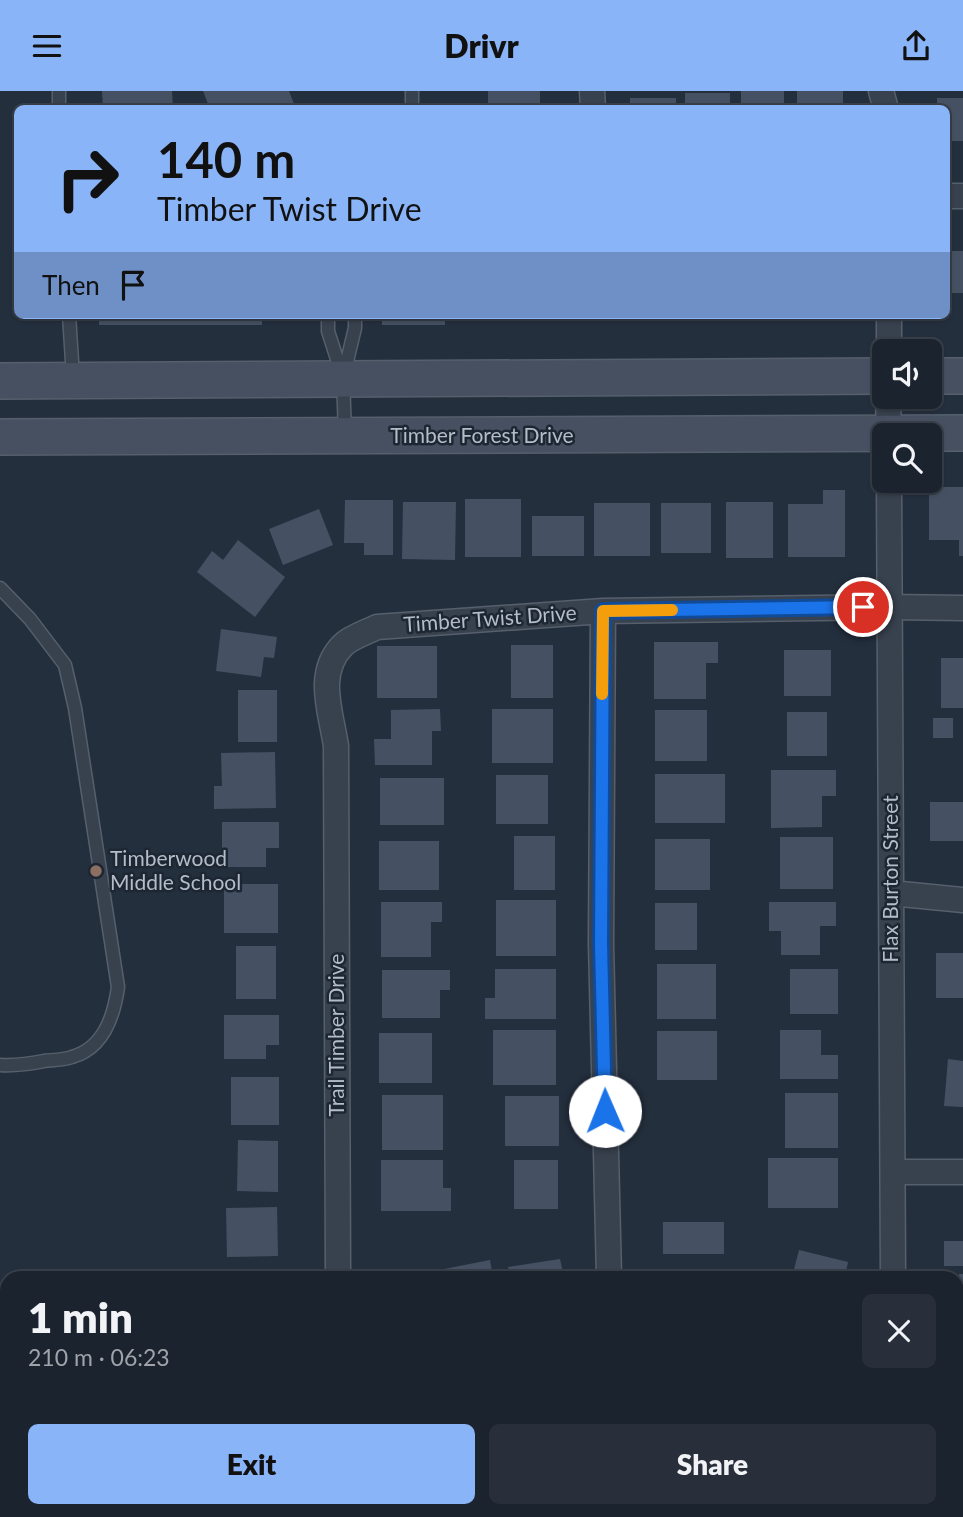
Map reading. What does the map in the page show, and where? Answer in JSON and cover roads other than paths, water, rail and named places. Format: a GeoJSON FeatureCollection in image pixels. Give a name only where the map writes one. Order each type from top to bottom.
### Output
{"type":"FeatureCollection","features":[{"type":"Feature","properties":{"kind":"main road"},"geometry":{"type":"LineString","coordinates":[[0,381],[73,366],[343,378],[872,376]]}},
{"type":"Feature","properties":{"kind":"main road"},"geometry":{"type":"LineString","coordinates":[[942,376],[963,376]]}},
{"type":"Feature","properties":{"kind":"main road","name":"Timber Forest Drive"},"geometry":{"type":"LineString","coordinates":[[942,434],[963,433]]}},
{"type":"Feature","properties":{"kind":"main road","name":"Timber Forest Drive"},"geometry":{"type":"LineString","coordinates":[[0,437],[872,435]]}},
{"type":"Feature","properties":{"kind":"street"},"geometry":{"type":"LineString","coordinates":[[889,319],[889,339]]}},
{"type":"Feature","properties":{"kind":"street","name":"Flax Burton Street"},"geometry":{"type":"LineString","coordinates":[[889,493],[893,1271]]}},
{"type":"Feature","properties":{"kind":"street","name":"Timber Twist Drive"},"geometry":{"type":"LineString","coordinates":[[336,793],[336,746],[326,699],[326,681],[332,659],[344,643],[377,627],[603,611],[963,608]]}},
{"type":"Feature","properties":{"kind":"street"},"geometry":{"type":"LineString","coordinates":[[603,611],[601,944],[609,1271]]}},
{"type":"Feature","properties":{"kind":"street","name":"Trail Timber Drive"},"geometry":{"type":"LineString","coordinates":[[336,793],[338,1271]]}},
{"type":"Feature","properties":{"kind":"street"},"geometry":{"type":"LineString","coordinates":[[891,893],[963,900]]}},
{"type":"Feature","properties":{"kind":"street"},"geometry":{"type":"LineString","coordinates":[[894,1172],[963,1172]]}},
{"type":"Feature","properties":{"kind":"lane"},"geometry":{"type":"LineString","coordinates":[[69,319],[73,366]]}},
{"type":"Feature","properties":{"kind":"lane"},"geometry":{"type":"LineString","coordinates":[[328,319],[328,331],[343,378]]}},
{"type":"Feature","properties":{"kind":"lane"},"geometry":{"type":"LineString","coordinates":[[345,437],[343,378],[355,319]]}},
{"type":"Feature","properties":{"kind":"lane"},"geometry":{"type":"LineString","coordinates":[[0,588],[30,619],[65,665],[75,708],[118,987],[115,1010],[108,1028],[92,1045],[74,1057],[13,1066],[0,1065]]}},
{"type":"Feature","properties":{"kind":"place","name":"Timberwood Middle School"},"geometry":{"type":"Point","coordinates":[96,871]}}]}
